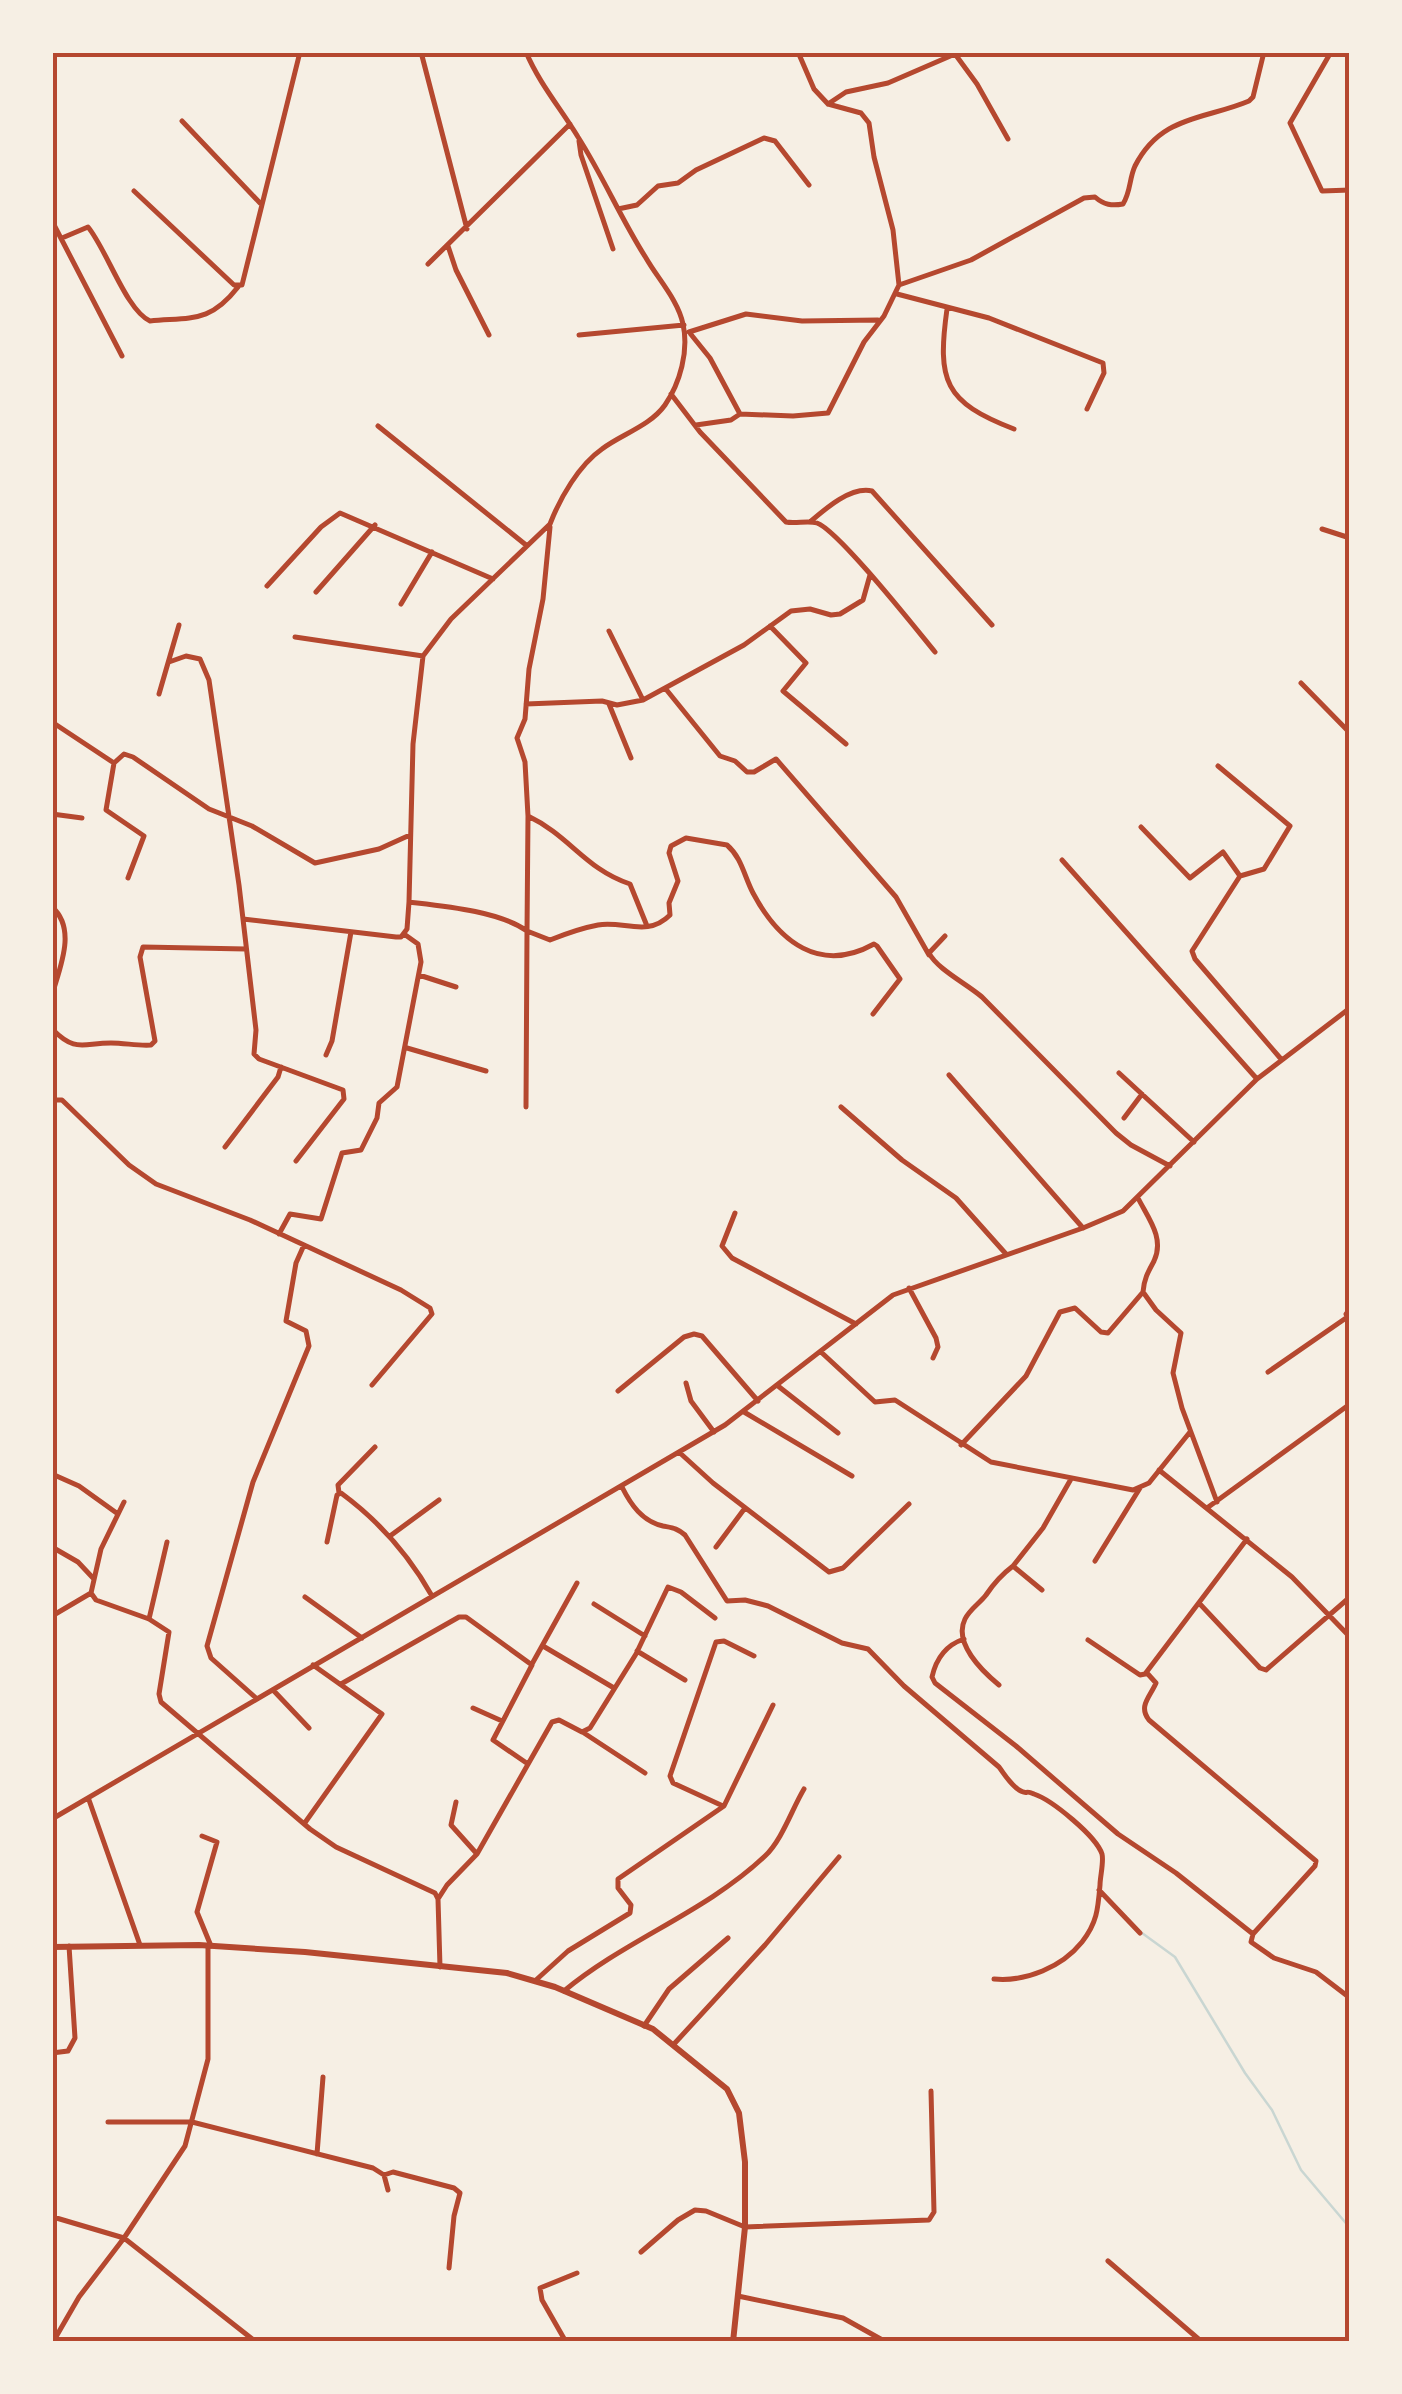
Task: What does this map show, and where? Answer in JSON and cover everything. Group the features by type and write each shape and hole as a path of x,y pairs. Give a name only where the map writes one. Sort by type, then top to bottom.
{"street":[{"path":"62,238 88,228 142,318 150,322 211,313 223,306 242,284 300,52"},
{"path":"421,52 467,229"},
{"path":"526,52 535,74 579,138 676,304 684,326 710,358 740,414"},
{"path":"696,425 731,420 740,414 828,413 864,342 897,294 896,251 872,131 860,113 828,104 814,89 798,52"},
{"path":"899,285 971,260 1084,198 1123,204 1130,193 1137,162 1159,135 1178,122 1249,102 1264,52"},
{"path":"1330,52 1290,123 1322,191 1348,189"},
{"path":"828,104 846,92 888,82 957,53 1008,139"},
{"path":"182,121 260,204"},
{"path":"428,264 570,124"},
{"path":"579,138 581,155 613,249"},
{"path":"618,209 637,205 658,186 678,183 696,170 764,138 775,141 809,186"},
{"path":"134,191 238,287"},
{"path":"52,221 122,356"},
{"path":"448,246 488,335"},
{"path":"897,294 989,318 1103,362 1105,368 1087,409"},
{"path":"947,309 943,371 950,386 980,416 1014,429"},
{"path":"689,332 746,314 802,320 880,320"},
{"path":"580,335 684,326"},
{"path":"526,1108 528,816 524,762 517,738 525,719 550,524 592,458 654,417 671,394 683,364 684,326"},
{"path":"671,394 786,522 810,522 824,527 936,652"},
{"path":"378,426 526,544"},
{"path":"810,522 852,494 863,489 872,491 992,626"},
{"path":"267,586 333,516 347,514 493,578"},
{"path":"404,934 410,902 413,744 423,656 451,619 550,524"},
{"path":"316,592 375,526"},
{"path":"1322,529 1350,538"},
{"path":"401,604 432,552"},
{"path":"863,600 870,576"},
{"path":"526,704 632,704 744,645 791,610 817,609 835,616 881,590"},
{"path":"159,694 179,625"},
{"path":"770,626 806,662 783,691 846,744"},
{"path":"609,632 642,700"},
{"path":"295,637 423,656"},
{"path":"169,662 194,657 203,661 206,669 243,919 256,1030 254,1054 259,1060 344,1093 296,1161"},
{"path":"1301,683 1350,732"},
{"path":"665,688 720,756 747,772 754,772 776,758 896,897 930,955 982,998 1116,1132 1131,1145 1170,1166"},
{"path":"609,704 631,758"},
{"path":"52,722 114,763"},
{"path":"128,878 144,836 107,813 108,782 120,756 133,756 229,819 252,826 320,864 379,849 410,835"},
{"path":"1218,766 1290,826 1264,869 1240,876 1192,951 1195,960 1281,1059"},
{"path":"52,814 82,818"},
{"path":"528,816 553,828 589,864 630,884 646,926"},
{"path":"1141,827 1190,878 1222,852 1240,876"},
{"path":"410,902 446,906 514,923 550,940 601,924 627,928 660,924 670,916 669,903 678,881 669,852 671,846 686,838 730,846 768,917 816,956 837,957 877,946 900,980 873,1014"},
{"path":"1062,860 1257,1080"},
{"path":"52,908 62,918 66,938 52,994"},
{"path":"243,919 388,938 404,934"},
{"path":"326,1056 351,932"},
{"path":"279,1234 290,1214 321,1218 342,1153 361,1150 379,1103 397,1087 407,1048 421,951 404,934"},
{"path":"930,955 944,936"},
{"path":"52,1030 72,1045 82,1047 110,1043 152,1046 155,1041 140,957 143,947 246,949"},
{"path":"419,976 456,987"},
{"path":"52,1818 89,1800 714,1432 884,1301 909,1288 1083,1228 1123,1210 1257,1080 1350,1008"},
{"path":"407,1048 486,1071"},
{"path":"225,1147 278,1077 280,1068"},
{"path":"1120,1073 1194,1142"},
{"path":"949,1075 1083,1228"},
{"path":"1124,1118 1142,1094"},
{"path":"52,1100 62,1100 129,1165 156,1184 304,1245 401,1290 430,1308 432,1314 372,1385"},
{"path":"841,1106 902,1160 956,1198 1006,1254"},
{"path":"961,1445 1026,1376 1060,1312 1075,1308 1108,1333 1143,1292 1145,1277 1158,1252 1158,1235 1138,1198"},
{"path":"735,1213 722,1246 732,1258 856,1324"},
{"path":"257,1698 211,1658 206,1646 252,1482 308,1346 306,1331 286,1321 296,1263 304,1245"},
{"path":"909,1288 936,1338 938,1347 933,1358"},
{"path":"1143,1292 1182,1333 1174,1373 1190,1432 1217,1502"},
{"path":"1268,1372 1348,1321 1350,1309"},
{"path":"618,1391 684,1337 694,1334 702,1336 758,1401"},
{"path":"821,1352 876,1402 895,1400 991,1462 1114,1488 1140,1488 1148,1484 1190,1432"},
{"path":"686,1383 690,1400 714,1432"},
{"path":"778,1386 838,1433"},
{"path":"1207,1508 1350,1404"},
{"path":"744,1412 852,1476"},
{"path":"327,1542 338,1485 375,1448"},
{"path":"680,1453 744,1508 833,1573 843,1568 909,1504"},
{"path":"1158,1470 1247,1539 1350,1637"},
{"path":"52,1474 80,1486 118,1514"},
{"path":"999,1684 982,1671 964,1640 966,1616 1043,1528 1071,1479"},
{"path":"622,1487 630,1503 648,1522 678,1528 685,1535 727,1601 744,1600 768,1606 842,1643 868,1649 1022,1792 1033,1793 1071,1819 1102,1854 1097,1921 1070,1955 1032,1976 994,1980"},
{"path":"1094,1561 1140,1488"},
{"path":"339,1493 390,1536 416,1567 432,1596"},
{"path":"390,1536 438,1500"},
{"path":"124,1502 101,1549 91,1594 96,1600 164,1626 170,1636 159,1699 304,1824 336,1846 431,1890 438,1899"},
{"path":"716,1547 744,1508"},
{"path":"1088,1640 1140,1675 1147,1673 1247,1539"},
{"path":"150,1619 167,1542"},
{"path":"52,1547 78,1562 93,1578"},
{"path":"1013,1566 1042,1590"},
{"path":"528,1765 494,1742 493,1737 578,1584"},
{"path":"584,1733 638,1651 668,1587 715,1618"},
{"path":"52,1616 91,1594"},
{"path":"1199,1602 1266,1670 1350,1596"},
{"path":"305,1597 362,1638"},
{"path":"594,1604 644,1636"},
{"path":"341,1684 462,1617 532,1665"},
{"path":"724,1806 673,1783 670,1776 716,1642 724,1640 754,1656"},
{"path":"964,1640 952,1644 936,1662 932,1677 935,1683 1118,1834 1176,1872 1253,1934"},
{"path":"544,1646 614,1688"},
{"path":"638,1651 685,1680"},
{"path":"304,1824 382,1714 313,1666"},
{"path":"1147,1673 1156,1683 1144,1704 1145,1715 1315,1859 1315,1866 1253,1934 1253,1944 1272,1957 1316,1972 1350,1998"},
{"path":"272,1690 309,1728"},
{"path":"536,1980 568,1951 630,1913 618,1880 724,1806 772,1705"},
{"path":"473,1708 502,1721"},
{"path":"440,1967 438,1899 446,1885 477,1854 552,1722 558,1720 584,1733 646,1773"},
{"path":"564,1991 590,1969 656,1932 768,1854 804,1788"},
{"path":"89,1800 140,1945"},
{"path":"456,1802 450,1825 477,1854"},
{"path":"54,2342 79,2297 178,2160 192,2122 208,2058 209,1946 197,1912 218,1842 202,1836"},
{"path":"674,2044 766,1945 839,1857"},
{"path":"1099,1890 1140,1932"},
{"path":"644,2026 668,1989 728,1938"},
{"path":"52,2052 68,2051 75,2038 68,1946"},
{"path":"52,1947 209,1946 478,1970 536,1980 644,2026 716,2078 734,2102 745,2162 745,2227 733,2342"},
{"path":"318,2154 323,2077"},
{"path":"641,2252 695,2210 745,2227 928,2220 934,2212 931,2091"},
{"path":"53,2099 53,2217 124,2238 256,2342"},
{"path":"108,2122 192,2122 373,2168 384,2175 388,2190"},
{"path":"384,2175 393,2172 460,2193 450,2268"},
{"path":"1108,2261 1202,2342"},
{"path":"566,2342 542,2300 540,2288 577,2273"},
{"path":"736,2295 842,2318 886,2342"}],"waterway":[{"path":"1142,1933 1175,1957 1272,2110 1301,2170 1350,2228"}]}
